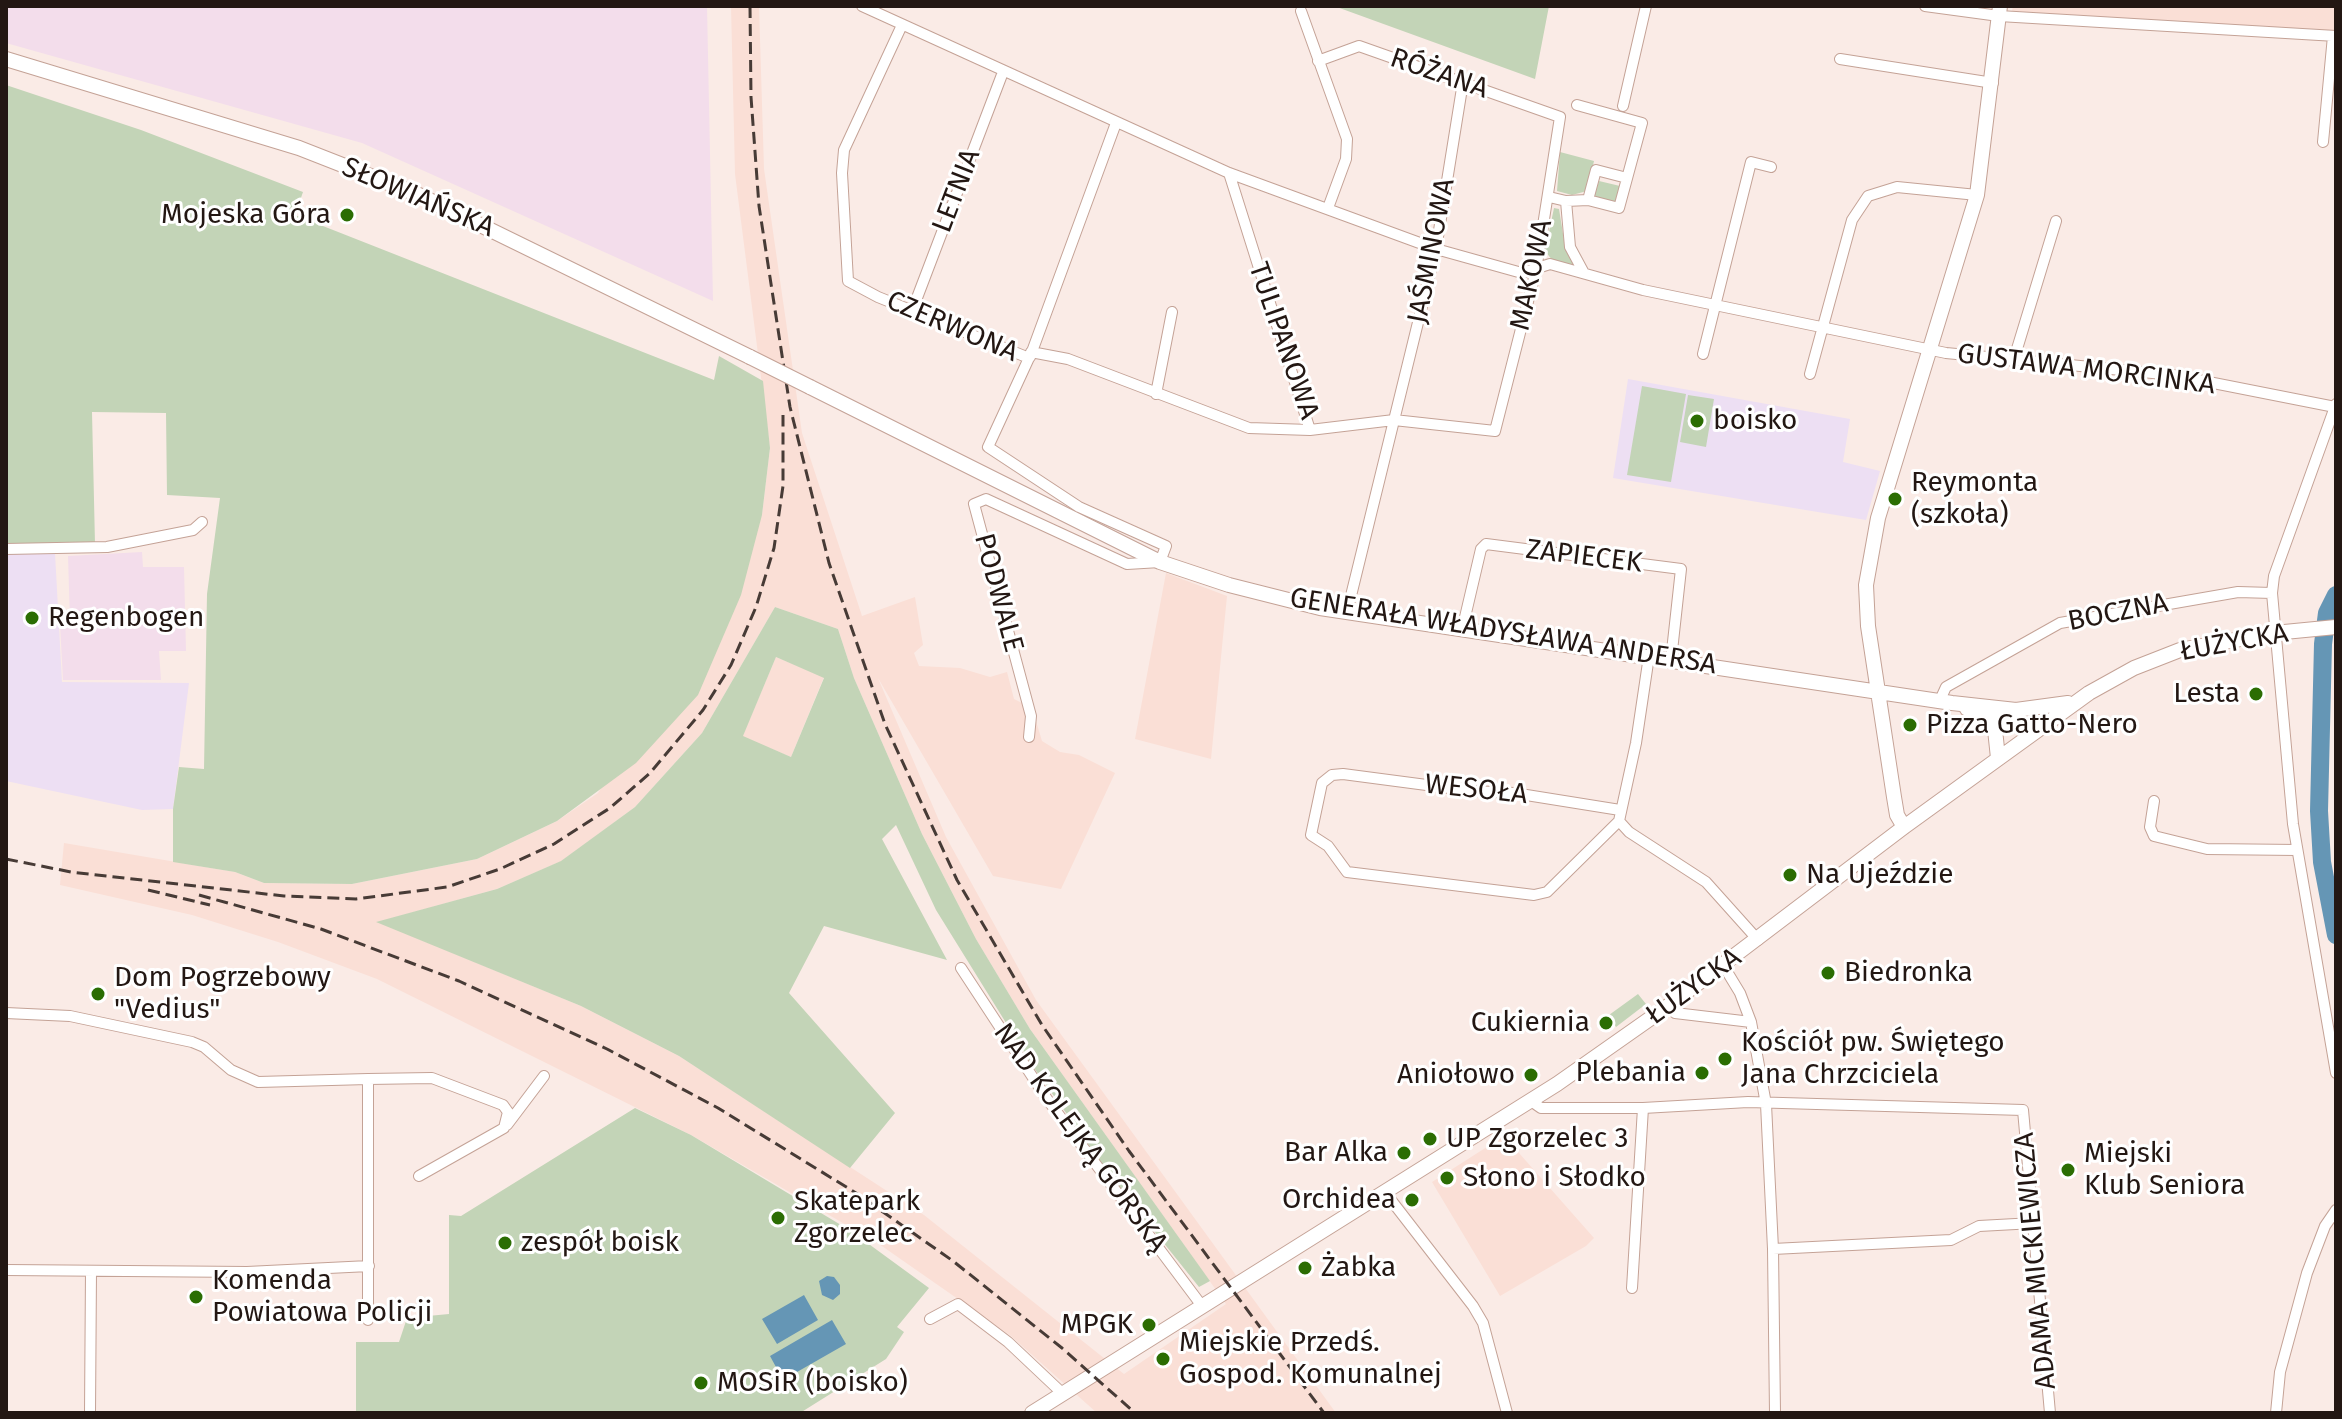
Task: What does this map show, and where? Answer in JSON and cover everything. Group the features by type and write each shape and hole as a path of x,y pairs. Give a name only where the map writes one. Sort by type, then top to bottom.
{"street":[{"name":"GUSTAWA MORCINKA","path":"862,6 1229,173 1436,249 1522,273 1550,264 1713,306 1931,350 2013,362 2173,375 2336,405"},
{"path":"1623,106 1646,6"},
{"path":"1925,6 2335,36 2331,103 2323,142"},
{"path":"1301,11 1347,139 1346,159 1328,208"},
{"path":"1904,827 1895,806 1865,598 1869,562 1878,518 1977,195 2000,11"},
{"name":"CZERWONA","path":"902,25 844,150 842,173 848,281 912,311 1030,355 988,447 1079,507 1166,546 1160,562"},
{"name":"RÓŻANA","path":"1318,61 1359,46 1560,117"},
{"name":"SŁOWIAŃSKA","path":"6,59 299,148 419,195 810,387"},
{"path":"1840,59 1993,83"},
{"name":"LETNIA","path":"912,311 1003,72"},
{"name":"JAŚMINOWA","path":"1347,612 1436,249 1463,82"},
{"path":"1549,197 1566,201 1588,200 1619,208 1642,123 1577,105"},
{"name":"MAKOWA","path":"1495,431 1536,270 1560,117"},
{"path":"1116,123 1030,355 1068,359 1249,428 1310,430"},
{"path":"1703,354 1751,162 1771,167"},
{"path":"1588,200 1596,170 1627,178"},
{"name":"TULIPANOWA","path":"1229,173 1310,430 1394,420 1495,431"},
{"path":"1810,374 1852,220 1868,196 1897,187 1977,195"},
{"path":"1566,201 1570,247 1584,273"},
{"path":"2013,362 2056,221"},
{"path":"1156,394 1172,312"},
{"name":"GENERAŁA WŁADYSŁAWA ANDERSA","path":"810,387 1160,562 1229,585 1347,612 1946,701 2011,709 2041,709 2076,701"},
{"path":"2336,405 2274,576 2272,593 2297,850 2336,1073"},
{"name":"PODWALE","path":"1029,737 1031,716 974,504 986,499 1127,564 1160,562"},
{"path":"6,549 107,547 193,530 202,522"},
{"name":"ZAPIECEK","path":"1462,630 1481,549 1486,544 1681,569 1671,660"},
{"name":"BOCZNA","path":"1946,701 1946,687 2060,623 2238,592 2272,593"},
{"name":"ŁUŻYCKA","path":"1032,1413 1061,1392 1531,1101 1758,940 1904,827 2076,701 2158,658 2206,644 2336,627"},
{"path":"1649,656 1636,743 1619,815 1629,832 1706,882 1758,940"},
{"name":"GENERAŁA WŁADYSŁAWA ANDERSA","path":"1946,701 2034,732"},
{"path":"2011,709 2034,732"},
{"path":"1994,720 1998,758"},
{"name":"WESOŁA","path":"1332,775 1514,793 1619,815 1547,892 1534,895 1347,872 1328,846 1311,835 1322,783 1332,775"},
{"path":"2154,801 2150,827 2154,836 2207,849 2297,850"},
{"path":"1723,965 1740,993 1751,1022 1766,1104 1773,1249 1775,1413"},
{"name":"NAD KOLEJKĄ GÓRSKĄ","path":"961,968 1047,1099 1202,1306"},
{"path":"1668,1006 1675,1013 1751,1022"},
{"path":"6,1013 70,1016 192,1042 204,1047 231,1070 258,1082 432,1078 453,1083 503,1105 508,1112 507,1125"},
{"path":"419,1176 507,1125 544,1076"},
{"path":"368,1079 368,1320"},
{"path":"1531,1101 1541,1108 1766,1104"},
{"name":"ADAMA MICKIEWICZA","path":"1766,1104 2023,1110 2050,1413"},
{"path":"1632,1288 1643,1108"},
{"path":"1384,1191 1483,1323 1507,1413"},
{"path":"2276,1413 2280,1372 2307,1273 2325,1226 2336,1210"},
{"path":"1773,1249 1951,1240 1979,1226 2034,1223"},
{"path":"6,1270 247,1272 278,1268 369,1266"},
{"path":"90,1413 91,1271"},
{"path":"930,1319 958,1304 1008,1342 1061,1392"}],"shaded area":[{"path":"6,6 707,6 713,301 362,143 6,43"},
{"path":"731,6 759,6 764,169 802,433 862,616 915,597 923,645 914,653 919,666 960,668 990,677 1007,672 1014,699 1032,708 1042,741 1060,752 1079,755 1115,773 1061,889 993,876 878,678 946,837 1036,1000 1336,1413 1097,1413 1011,1336 879,1244 691,1135 377,979 278,942 192,915 60,885 64,843 235,872 264,883 352,884 477,859 557,821 598,793 762,515 770,448 735,174","holes":["775,607 838,629 854,678 922,834 976,939 1030,1029 1226,1304 1124,1374 924,1215 679,1056 581,1006 378,922 497,889 562,861 635,807 702,733"]},
{"path":"2013,6 2336,6 2336,36 2012,11"},
{"path":"1628,379 1850,419 1843,462 1880,471 1866,520 1613,478"},
{"path":"142,552 143,567 184,567 186,651 159,651 161,680 63,680 60,624 70,621 68,556"},
{"name":"Regenbogen","path":"55,553 62,682 189,683 173,809 142,810 6,781 6,554"},
{"path":"1166,573 1227,596 1211,759 1135,739"},
{"path":"776,657 824,677 791,757 742,737"},
{"path":"1504,1136 1594,1238 1586,1246 1500,1296 1432,1182"}],"green space":[{"path":"1334,6 1549,6 1535,79"},
{"path":"6,85 141,130 303,192 295,215 714,380 719,356 763,381 770,448 762,515 741,595 698,695 636,763 557,821 477,859 352,884 264,883 235,872 173,862 173,809 179,767 204,769 207,594 220,498 167,495 166,413 92,412 95,544 6,544"},
{"path":"1560,152 1594,161 1587,191 1572,195 1557,191"},
{"path":"1599,181 1620,186 1617,203 1594,198"},
{"path":"1554,208 1559,209 1565,246 1574,266 1553,261 1545,251"},
{"path":"1642,386 1686,394 1671,482 1627,475"},
{"name":"boisko","path":"1688,395 1714,399 1706,447 1680,442"},
{"path":"775,607 838,629 854,678 922,834 976,939 1030,1029 1210,1281 1199,1287 1118,1186 1034,1068 936,910 896,825 882,839 947,960 824,926 789,993 895,1113 850,1168 679,1056 581,1006 376,922 497,889 561,861 635,807 702,733","holes":["776,657 824,678 791,757 743,736"]},
{"path":"1638,994 1646,1004 1616,1027 1609,1015"},
{"path":"635,1108 691,1135 851,1231 929,1288 897,1327 904,1332 886,1359 800,1413 356,1413 356,1342 399,1342 407,1318 449,1314 449,1215 461,1216"}],"water":[{"path":"827,1276 834,1277 840,1285 840,1294 833,1300 822,1295 819,1281"},
{"path":"804,1295 818,1320 777,1344 762,1319"},
{"path":"832,1320 846,1344 783,1380 770,1356"}],"waterway":[{"path":"2336,595 2327,613 2323,644 2319,811 2322,862 2336,935"}],"railway":[{"path":"750,6 751,97 759,206 790,407 829,563 885,724 957,880 1042,1025 1129,1151 1324,1413"},
{"path":"6,859 71,872 284,896 356,899 447,887 500,869 554,844 610,808 650,773 703,710 731,665 756,607 774,548 783,486 783,415"},
{"path":"148,890 210,905"},
{"path":"199,895 321,929 459,981 607,1049 718,1108 856,1193 953,1261 1062,1348 1135,1413"}],"place":[{"name":"Mojeska Góra","path":"347,215"},
{"name":"boisko","path":"1697,421"},
{"name":"Reymonta (szkoła)","path":"1895,499"},
{"name":"Regenbogen","path":"32,618"},
{"name":"Lesta","path":"2256,694"},
{"name":"Pizza Gatto-Nero","path":"1910,725"},
{"name":"Na Ujeździe","path":"1790,875"},
{"name":"Biedronka","path":"1828,973"},
{"name":"Dom Pogrzebowy \"Vedius\"","path":"98,994"},
{"name":"Cukiernia","path":"1606,1023"},
{"name":"Kościół pw. Świętego Jana Chrzciciela","path":"1725,1059"},
{"name":"Plebania","path":"1702,1073"},
{"name":"Aniołowo","path":"1531,1075"},
{"name":"UP Zgorzelec 3","path":"1430,1139"},
{"name":"Bar Alka","path":"1404,1153"},
{"name":"Miejski Klub Seniora","path":"2068,1170"},
{"name":"Słono i Słodko","path":"1447,1178"},
{"name":"Orchidea","path":"1412,1200"},
{"name":"Skatepark Zgorzelec","path":"778,1218"},
{"name":"zespół boisk","path":"505,1243"},
{"name":"Żabka","path":"1305,1268"},
{"name":"Komenda Powiatowa Policji","path":"196,1297"},
{"name":"MPGK","path":"1149,1325"},
{"name":"Miejskie Przedś. Gospod. Komunalnej","path":"1163,1359"},
{"name":"MOSiR (boisko)","path":"701,1383"}]}
